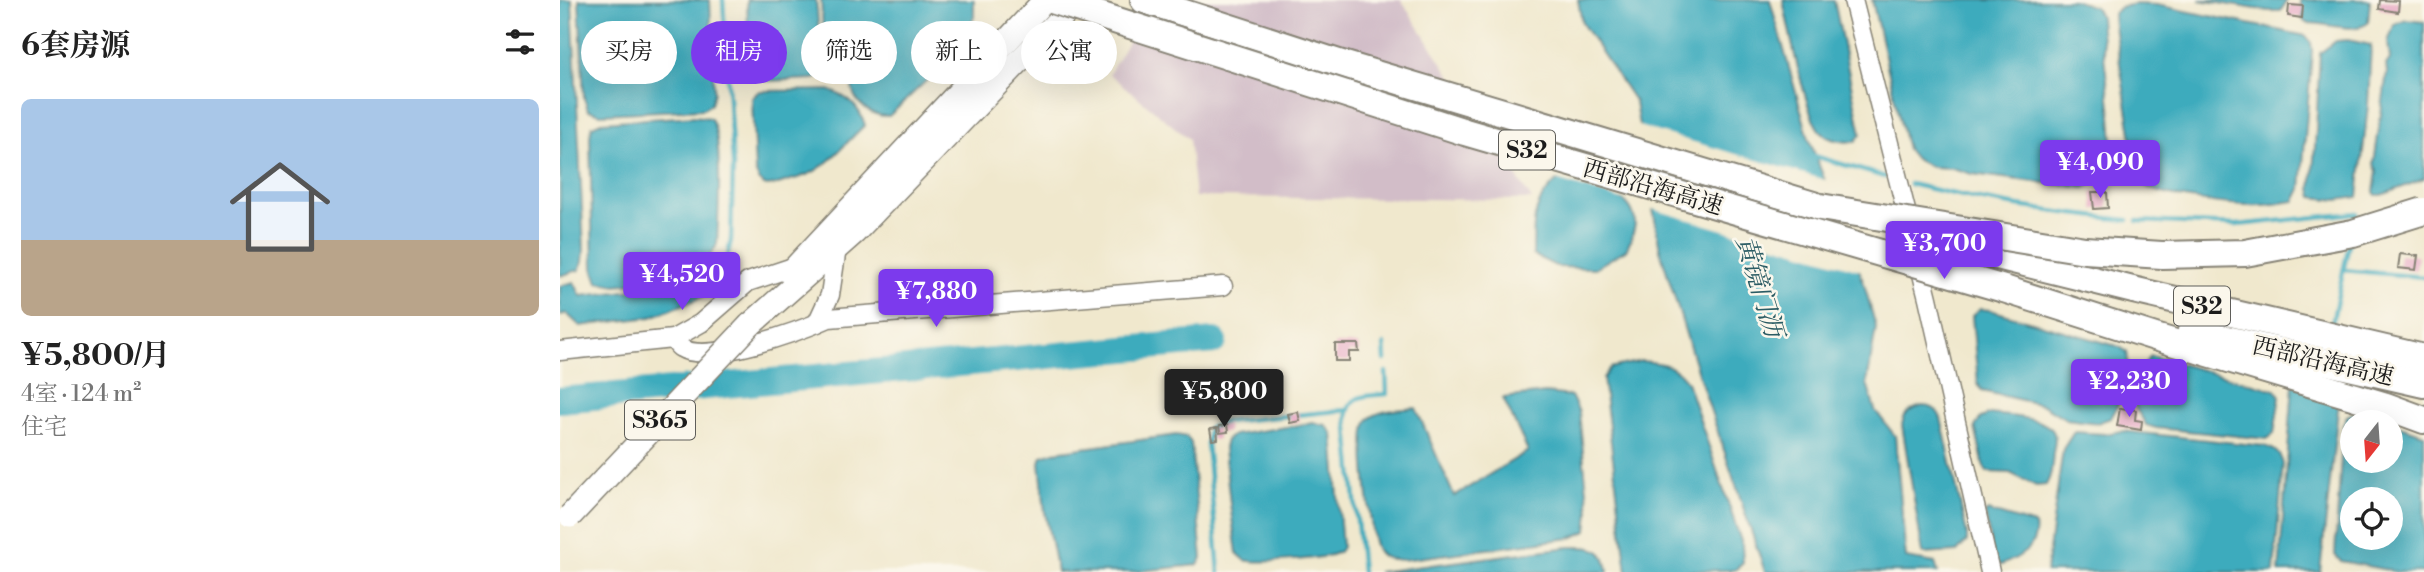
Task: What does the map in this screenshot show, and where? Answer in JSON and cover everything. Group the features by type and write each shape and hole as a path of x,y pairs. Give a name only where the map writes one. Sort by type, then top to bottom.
{"highway":[{"name":"西部沿海高速","path":"1052,0 1465,132 2004,289 2424,384"},
{"name":"西部沿海高速","path":"1144,0 1339,63 1820,207 2095,281 2424,358"},
{"path":"1820,207 2085,250 2162,255 2245,253 2353,233 2424,211"},
{"path":"2004,289 2424,420"}],"main road":[{"path":"750,325 796,266 1045,0"},
{"path":"750,325 855,233 1078,0"},
{"name":"S365","path":"565,521 750,325"}],"street":[{"path":"1853,0 1928,298 1990,572"},
{"path":"817,323 830,295 837,248"},
{"path":"560,351 673,339 701,323 748,282 796,266"},
{"path":"673,339 681,348 701,353 791,335 829,318 1223,286"}],"shaded area":[{"path":"1153,0 1401,0 1532,200 1195,197 1189,139 1117,80 1117,61"}],"water":[{"path":"560,0 572,0 584,250 579,270 560,276"},
{"path":"579,0 710,0 711,21 691,21 691,84 714,84 711,104 703,109 601,114 588,110 583,84 677,84 677,21 581,21 581,39"},
{"path":"747,0 816,0 818,21 801,21 801,80 787,80 787,21 748,21"},
{"path":"821,0 974,0 972,21 911,21 911,84 923,84 889,116 871,112 860,104 852,84 897,84 897,21 823,21"},
{"name":"黄镜门沥","path":"1578,0 1770,0 1809,139 1863,280 1876,327 1867,384 1875,410 1895,436 1906,558 1935,563 1938,572 1765,572 1660,250 1635,102 1582,23"},
{"path":"1783,0 1834,0 1861,134 1855,142 1827,137 1815,122 1798,69"},
{"path":"1872,0 2073,0 2095,7 2100,17 2113,142 2108,173 2084,188 1931,167 1915,159 1907,149"},
{"path":"2199,0 2287,0 2281,11 2269,11"},
{"path":"2300,0 2370,0 2368,23 2347,28 2306,23 2303,20"},
{"path":"2135,4 2157,5 2306,36 2312,51 2301,189 2295,201 2262,205 2219,203 2167,194 2142,183 2135,159 2113,14 2120,7"},
{"path":"2407,20 2424,22 2424,179 2376,195 2374,192 2377,171 2374,164 2386,65 2390,59 2388,42 2394,25"},
{"path":"2348,40 2371,45 2368,105 2358,197 2338,200 2313,197 2311,188 2320,53 2336,41"},
{"path":"829,90 852,103 865,125 818,169 773,185 762,184 755,171 752,98 759,91"},
{"path":"694,116 710,118 717,141 719,198 715,249 701,264 679,279 614,285 598,282 593,268 592,126 601,122"},
{"path":"1561,177 1595,186 1626,203 1633,212 1635,223 1627,249 1595,268 1558,267 1533,255 1539,203"},
{"path":"717,281 705,296 651,317 580,326 566,313 560,316 560,286 574,282 581,296"},
{"path":"1980,309 2120,347 2127,352 2128,368 2124,386 2111,418 2097,423 2066,419 2043,405 1982,391 1978,384 1972,316"},
{"path":"2151,356 2276,390 2280,396 2274,434 2267,439 2146,425 2135,407 2134,393 2145,364"},
{"path":"1641,361 1667,365 1678,371 1687,382 1742,544 1743,562 1735,570 1627,572 1603,378 1610,368"},
{"path":"2293,384 2339,401 2320,572 2279,572"},
{"path":"1545,393 1571,396 1579,412 1589,512 1587,531 1571,538 1402,560 1386,558 1379,553 1373,538 1366,476 1364,440 1369,419 1385,412 1416,408 1454,496 1528,451 1503,398"},
{"path":"1922,406 1934,409 1941,418 1967,534 1967,541 1957,552 1923,554 1902,425 1908,412"},
{"path":"1990,414 2033,420 2053,431 2055,439 2052,466 2046,485 2036,486 2010,473 1987,472 1975,427 1981,418"},
{"path":"1313,423 1326,425 1333,434 1342,547 1339,552 1316,558 1245,560 1237,553 1224,448 1226,440 1233,435"},
{"path":"2403,427 2424,434 2424,572 2398,572 2341,561 2335,555 2340,473 2403,473"},
{"path":"2122,431 2265,446 2277,452 2283,464 2274,572 2046,572 2063,449 2074,432 2105,434"},
{"path":"1176,435 1187,437 1191,443 1202,558 1198,565 1130,572 1057,572 1045,512 1040,462 1042,456"},
{"path":"1988,511 2035,525 2034,540 2026,551 2001,565 1994,561 1985,513"},
{"path":"1569,547 1596,549 1604,557 1608,572 1377,572"}],"pier":[{"path":"1635,125 1829,181 1863,271 1649,208"},
{"path":"1559,174 1623,194 1630,202 1553,179"},
{"path":"1985,306 2121,343 2125,346 2092,337"},
{"path":"2149,353 2277,387 2280,390"}],"building":[{"path":"2380,0 2399,1 2398,12 2379,9"},
{"path":"2289,5 2303,6 2302,18 2288,16"},
{"path":"2092,192 2107,192 2108,208 2094,209"},
{"path":"2400,254 2418,256 2416,270 2398,268"},
{"path":"1335,344 1358,344 1359,352 1349,352 1349,361 1335,361"},
{"path":"2120,408 2136,410 2135,420 2142,421 2141,430 2117,426"},
{"path":"1298,412 1300,421 1290,423 1288,414"},
{"path":"1227,425 1228,432 1220,433 1219,426"},
{"path":"1217,428 1218,439 1212,440 1210,429"}],"waterway":[{"path":"701,286 720,273 726,263 731,240 733,165 723,0"},
{"path":"1811,155 1885,177"},
{"path":"1910,184 2018,206 2128,220"},
{"path":"2137,221 2237,225 2357,213 2355,222"},
{"path":"2331,328 2349,244"},
{"path":"2343,270 2424,277"},
{"path":"560,400 1214,341"},
{"path":"1384,344 1385,360"},
{"path":"1362,572 1347,418 1348,410 1355,400 1387,394 1386,372"},
{"path":"1219,572 1207,444 1209,428 1224,422 1347,410"}]}
